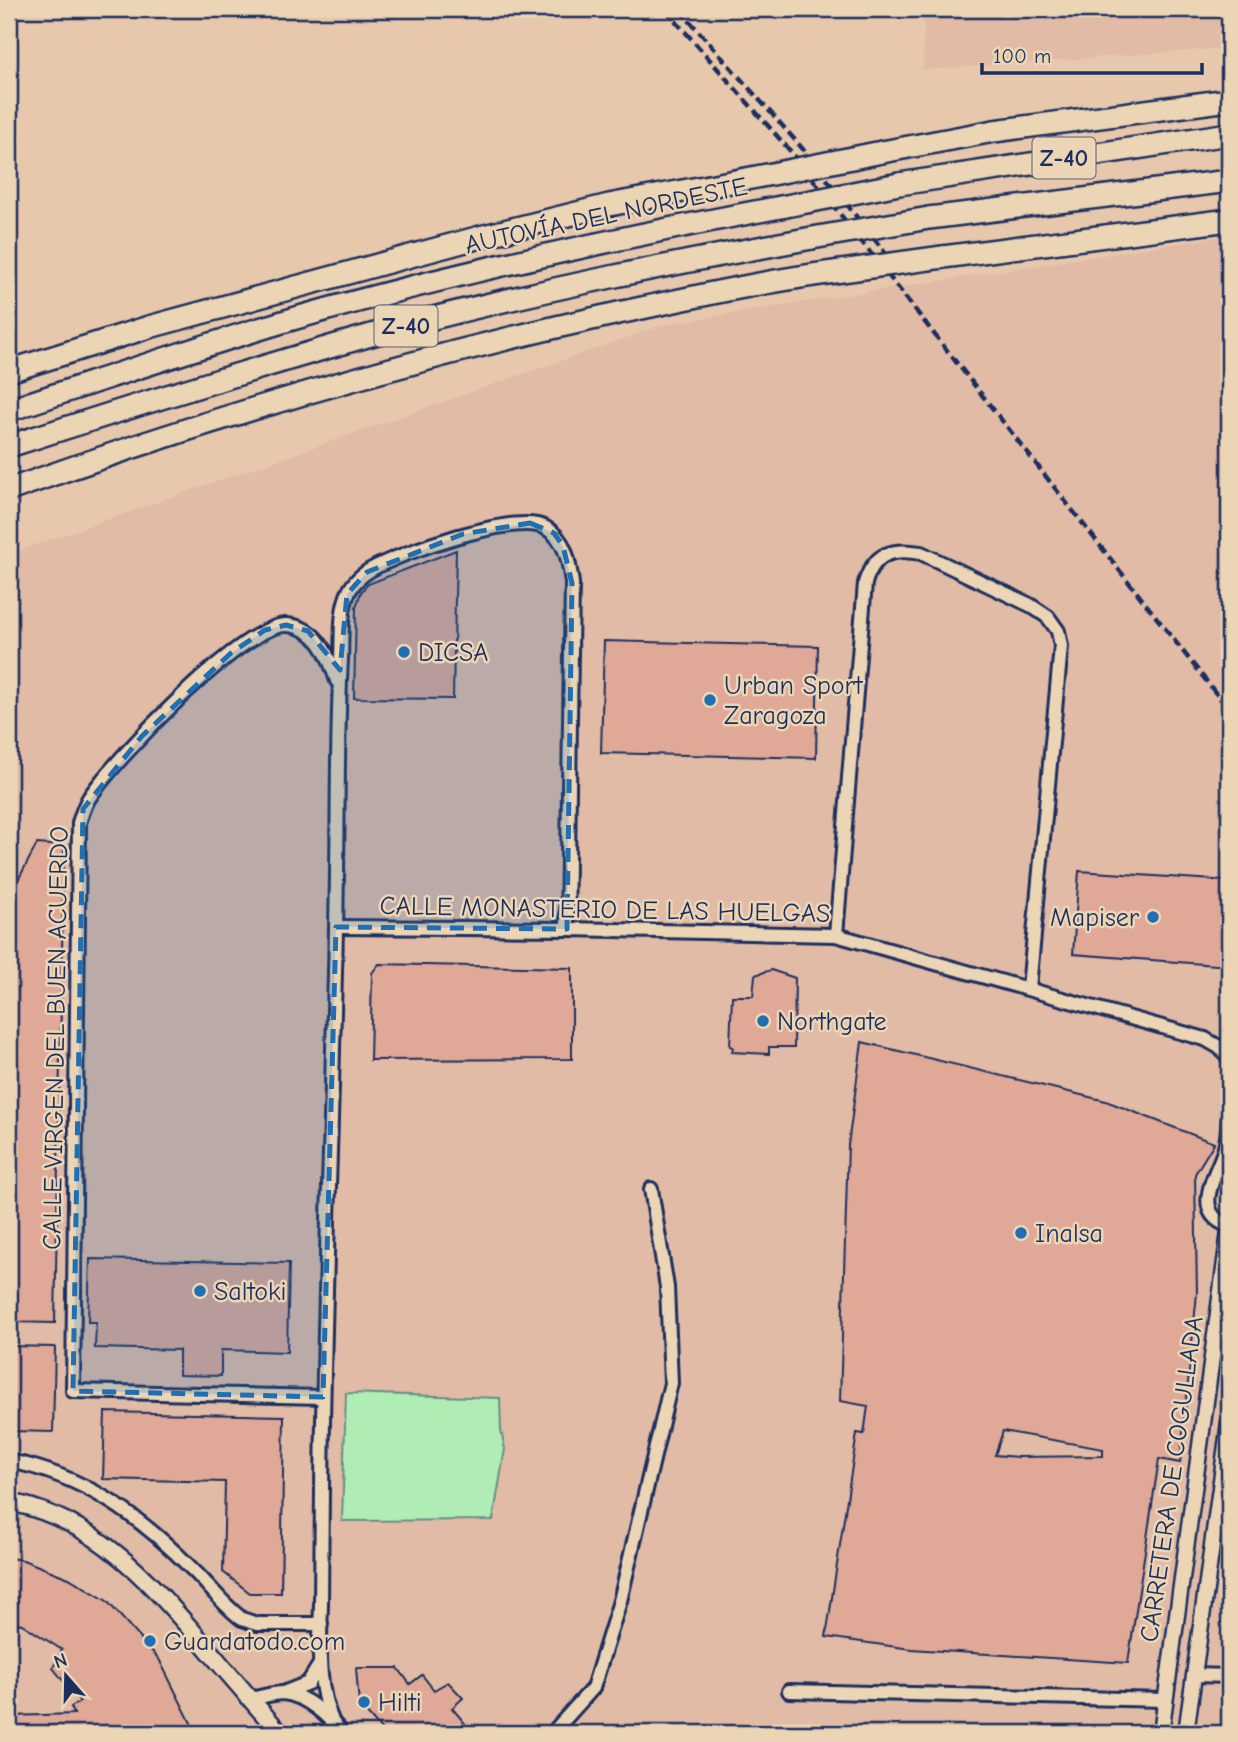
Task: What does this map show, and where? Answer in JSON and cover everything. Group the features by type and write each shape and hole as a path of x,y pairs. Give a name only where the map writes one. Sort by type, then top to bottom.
{"highway":[{"path":"1156,109 1188,98 1229,91"},
{"path":"9,371 162,324 484,236 609,205 994,131 1229,100"},
{"name":"AUTOVÍA DEL NORDESTE","path":"9,410 296,318 480,270 646,233 899,184 1229,134"},
{"name":"Z-40","path":"9,446 194,386 406,326 651,268 929,218 1229,181"},
{"path":"9,490 167,436 389,369 559,326 762,282 1229,220"}],"main road":[{"path":"9,1502 52,1514 84,1530 112,1549 159,1592 280,1733"}],"street":[{"path":"333,1723 322,1693 320,1664 323,1397 336,926 339,686 345,601 354,583 382,564 463,534 530,523 543,526 554,533 563,546 572,583 567,929"},
{"path":"836,935 865,583 870,567 879,558 904,550 921,553 1030,605 1048,617 1058,631 1061,646 1029,988"},
{"name":"CALLE VIRGEN DEL BUEN ACUERDO","path":"323,1397 73,1391 79,823 89,798 142,736 231,653 265,630 286,625 308,631 325,650 339,686"},
{"name":"CALLE MONASTERIO DE LAS HUELGAS","path":"336,926 836,935 1205,1039 1219,1047 1229,1058"},
{"path":"1229,1114 1226,1146 1212,1179 1208,1197 1217,1219 1229,1226"},
{"path":"555,1733 593,1688 620,1601 671,1383 667,1287 651,1189"},
{"name":"CARRETERA DE COGULLADA","path":"1161,1733 1229,1232"},
{"name":"CARRETERA DE COGULLADA","path":"1186,1733 1229,1423"},
{"path":"9,1461 67,1478 118,1505 157,1536 242,1619 257,1624 321,1624"},
{"path":"251,1699 283,1693 308,1683 320,1664"},
{"path":"1195,1675 1229,1676"},
{"path":"789,1691 1165,1700"},
{"path":"283,1693 309,1704 342,1733"}],"highlighted area":[{"path":"530,523 554,533 563,546 572,583 567,929 336,927 323,1397 73,1391 83,809 142,736 231,653 265,630 286,625 308,631 340,670 347,594 367,572 463,534"}],"shaded area":[{"path":"924,9 1229,9 1229,48 923,70"},
{"path":"1229,235 1229,1733 9,1733 9,554 666,324"}],"green space":[{"path":"346,1393 500,1398 501,1431 505,1449 493,1520 342,1521"}],"building":[{"name":"DICSA","path":"456,550 453,699 354,698 356,607 361,592 368,584"},
{"name":"Urban Sport Zaragoza","path":"604,641 818,646 816,758 601,753"},
{"path":"37,844 64,846 55,1323 9,1322 9,897"},
{"name":"Mapiser","path":"1079,871 1229,881 1229,966 1073,954"},
{"path":"379,964 572,968 572,1059 370,1060 372,973"},
{"name":"Northgate","path":"771,970 795,978 794,1047 769,1047 769,1054 732,1052 732,996 753,996 755,975"},
{"name":"Inalsa","path":"862,1042 1106,1101 1214,1143 1195,1174 1197,1293 1180,1463 1159,1459 1128,1663 911,1649 826,1637 857,1433 864,1434 868,1406 840,1401 848,1145","holes":["1003,1431 1103,1449 1103,1456 995,1455"]},
{"path":"90,1259 289,1263 287,1352 221,1350 221,1376 179,1375 179,1350 95,1348 96,1322 88,1322"},
{"path":"9,1346 55,1347 53,1432 9,1431"},
{"path":"105,1412 284,1416 281,1593 250,1593 223,1572 225,1482 103,1479"},
{"path":"9,1558 23,1560 69,1578 107,1601 159,1659 196,1733 9,1733 9,1716 74,1714 71,1707 80,1702 53,1668 62,1650 22,1624 9,1622"},
{"path":"356,1668 398,1668 410,1684 422,1675 434,1690 448,1682 463,1698 452,1708 473,1733 384,1733 359,1704"}],"railway":[{"path":"665,9 793,154 1229,710"},
{"path":"679,9 802,148 902,274"}],"place":[{"name":"DICSA","path":"404,652"},
{"name":"Urban Sport Zaragoza","path":"710,700"},
{"name":"Mapiser","path":"1153,917"},
{"name":"Northgate","path":"763,1021"},
{"name":"Inalsa","path":"1021,1233"},
{"name":"Saltoki","path":"200,1291"},
{"name":"Guardatodo.com","path":"150,1641"},
{"name":"Hilti","path":"364,1702"}]}
